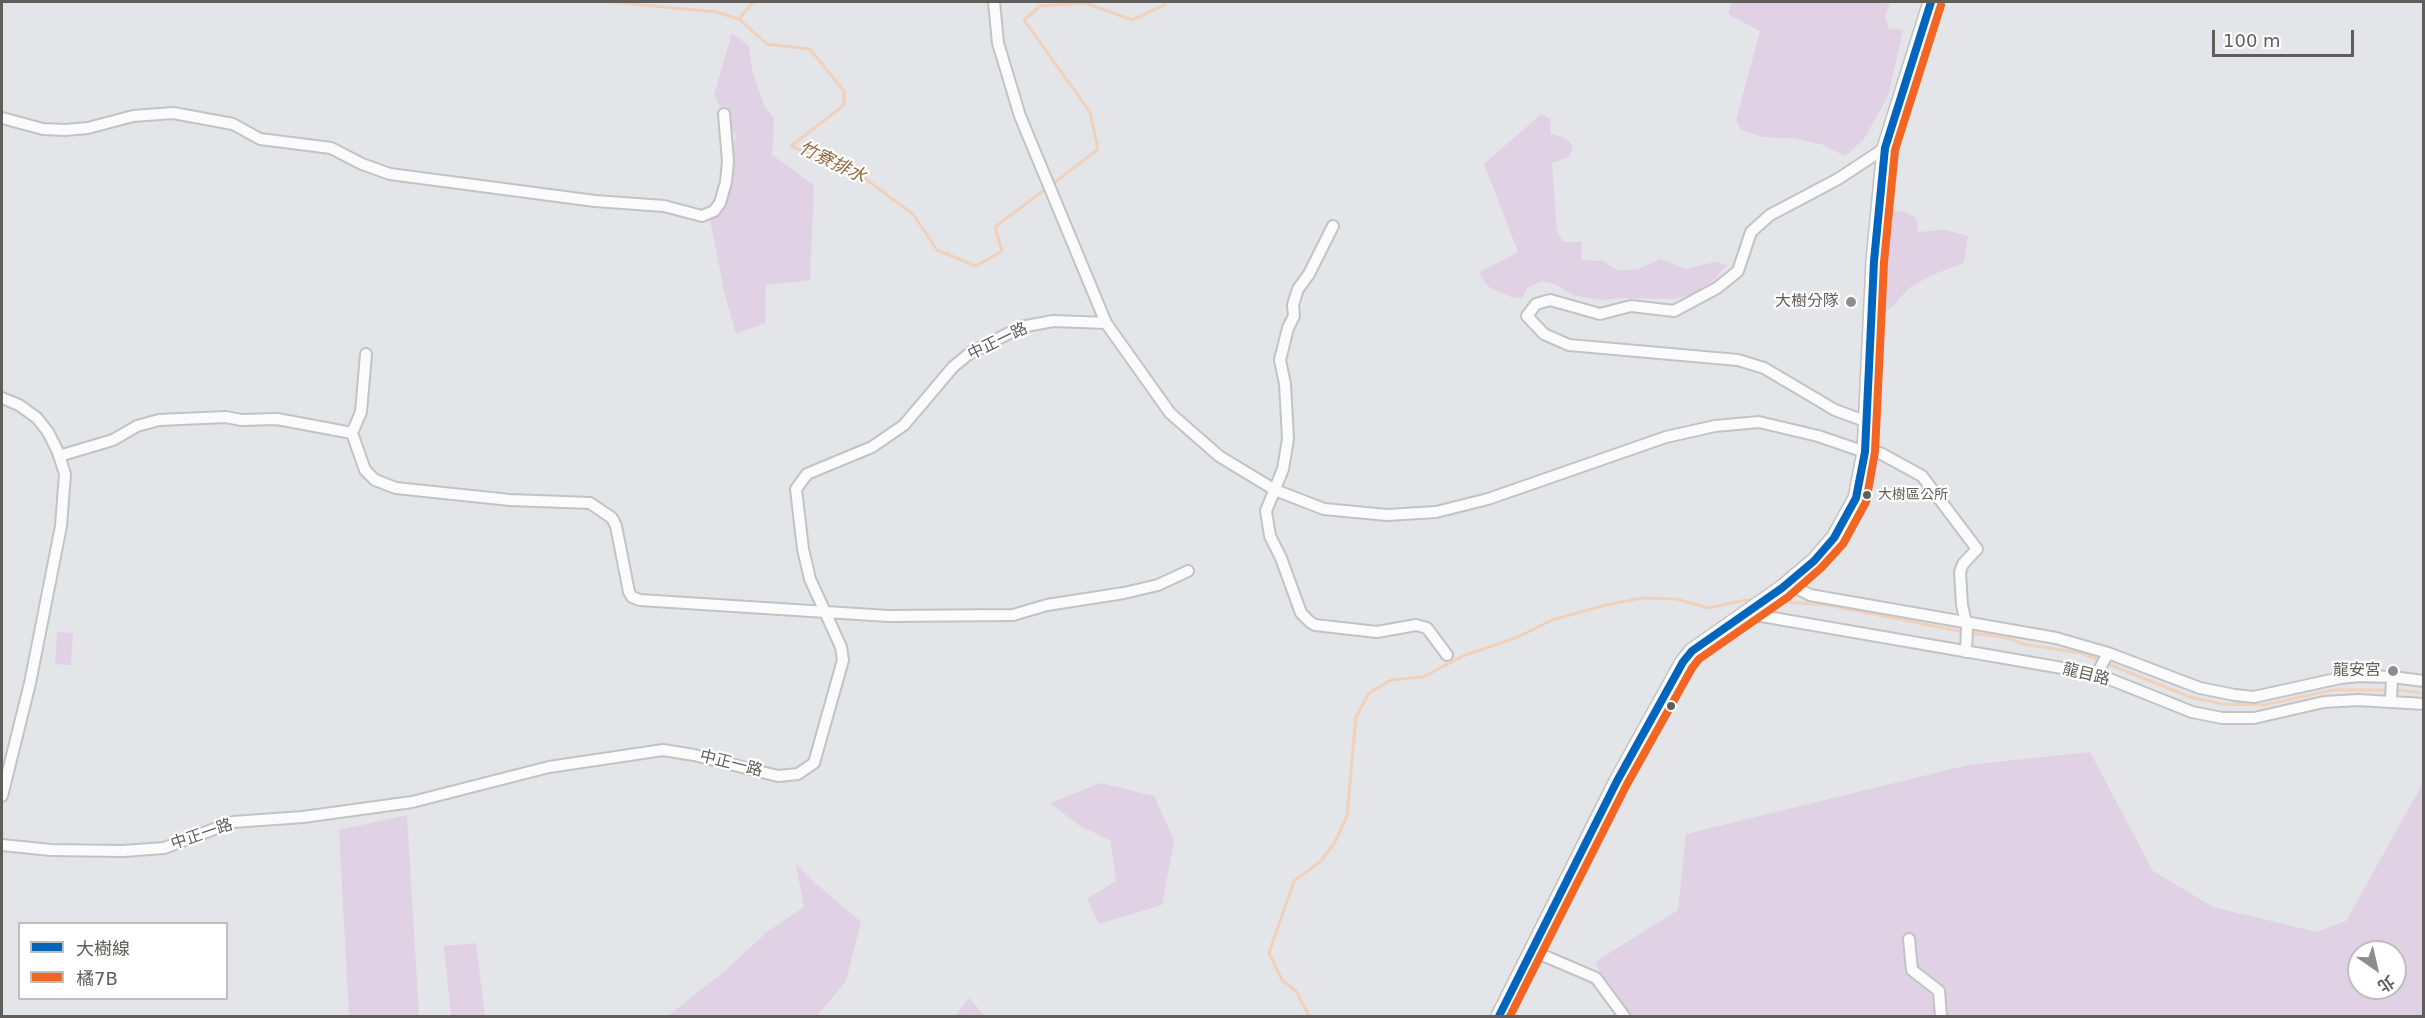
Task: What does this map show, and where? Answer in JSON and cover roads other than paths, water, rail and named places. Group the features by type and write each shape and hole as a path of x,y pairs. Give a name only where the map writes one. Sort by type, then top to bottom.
{"street":[{"path":"1499,1017 1617,781 1683,662 1692,651 1784,586 1814,561 1834,538 1856,498 1865,452 1874,261 1886,148 1930,2"},
{"path":"997,4 998,43 1020,116 1106,323 1170,412 1219,456 1275,490 1324,508 1387,515 1436,512 1488,499 1666,437 1715,426 1759,422 1826,438 1865,452 1888,457 1922,476 1977,549 1963,564 1960,572 1966,624 1966,648"},
{"path":"2,118 43,129 65,130 88,128 133,116 172,113 232,124 260,139 331,148 362,164 390,174 595,201 664,206 702,216 714,211 720,203 726,182 728,161 724,114"},
{"path":"1865,421 1835,410 1764,368 1738,360 1569,345 1544,334 1527,316 1536,304 1550,300 1600,314 1632,306 1674,310 1717,288 1738,271 1751,232 1770,215 1838,179 1886,148"},
{"path":"1333,225 1309,274 1298,289 1293,305 1294,316 1288,328 1280,360 1285,384 1288,439 1283,469 1266,511 1270,536 1305,618 1315,625 1377,632 1416,625 1427,628 1448,655"},
{"name":"中正一路","path":"2,844 51,850 123,851 164,848 233,822 303,817 412,802 549,767 663,750 694,755 778,776 798,774 814,763 843,660 841,647 810,579 803,549 796,489 807,474 872,447 903,425 953,367 970,353 1021,327 1053,321 1106,323"},
{"path":"366,354 361,412 351,434 365,470 375,480 396,488 510,500 590,503 602,509 612,518 616,526 629,592 632,597 657,602 888,616 1013,615 1047,605 1124,593 1158,585 1188,571"},
{"path":"2,399 19,405 37,418 48,432 64,474 61,526 30,682 2,796"},
{"path":"59,456 113,440 137,426 159,420 226,417 241,420 277,419 351,434"},
{"name":"龍目路","path":"1784,586 1810,595 1966,624 2046,635 2200,688 2254,699 2314,694 2358,700 2391,699 2424,704"},
{"name":"龍目路","path":"1744,614 2099,671 2192,712 2222,718 2254,715 2360,676 2424,681"},
{"path":"2099,671 2108,655"},
{"path":"2391,699 2392,679"},
{"path":"2254,699 2254,715"},
{"path":"1909,939 1912,970 1939,991 1941,1017"},
{"path":"1533,951 1596,978 1624,1017"}],"waterway":[{"name":"竹寮排水","path":"611,2 716,12 739,19 767,44 810,49 844,91 844,105 791,146 860,175 913,214 937,250 976,266 1002,251 995,227 1047,188"},
{"path":"739,19 753,2"},
{"name":"竹寮排水","path":"1053,184 1098,149 1090,112 1024,20 1040,6 1086,3 1132,20 1166,2"},
{"path":"1309,1016 1296,991 1282,980 1269,953 1294,881 1321,861 1335,842 1347,816 1356,717 1369,693 1391,680 1423,677 1463,656 1518,637 1552,620 1606,605 1641,598 1676,599 1709,608 1754,600"},
{"path":"1772,601 1827,605 1964,632"},
{"path":"1971,633 2081,653 2190,697 2222,704 2264,705 2333,690 2389,690"},
{"path":"2395,690 2424,693"}],"place":[{"name":"大樹分隊","path":"1851,302"},
{"name":"大樹區公所","path":"1867,495"},
{"name":"龍安宮","path":"2393,671"}]}
